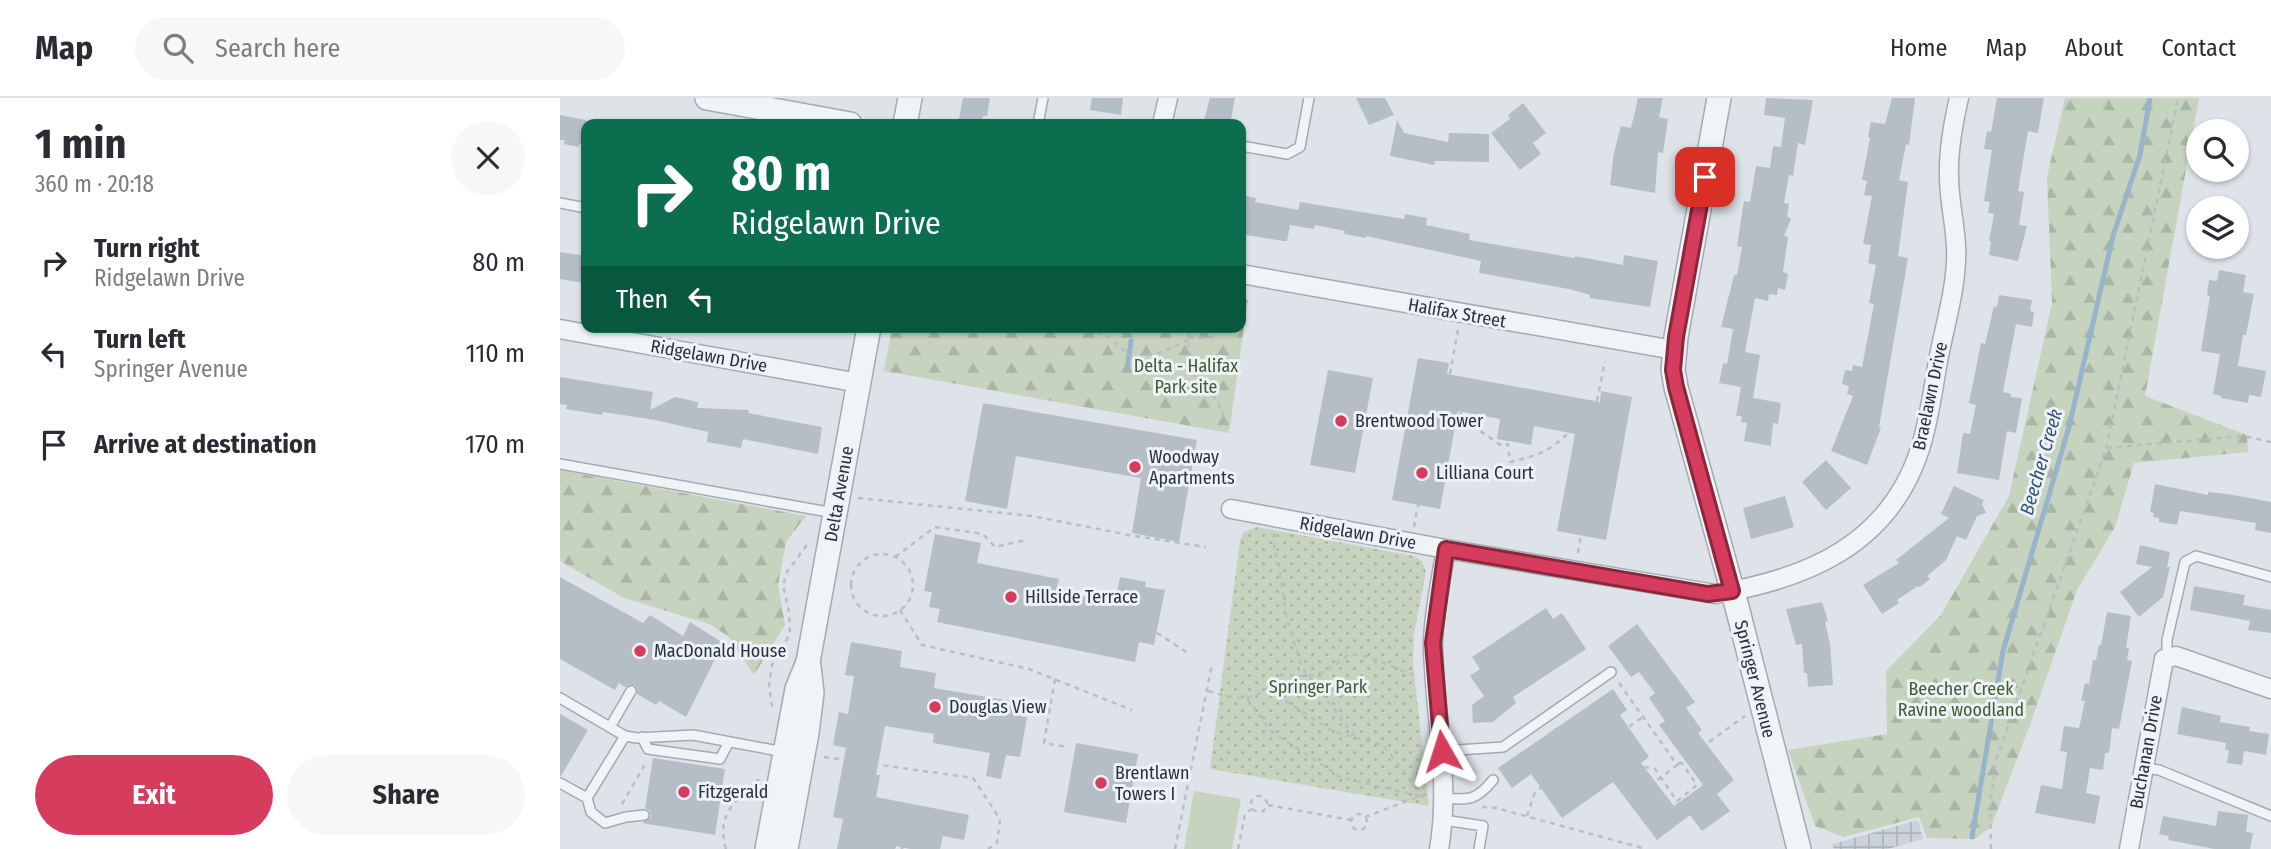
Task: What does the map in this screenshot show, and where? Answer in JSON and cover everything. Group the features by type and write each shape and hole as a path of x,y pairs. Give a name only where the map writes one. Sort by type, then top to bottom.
{"street":[{"path":"707,98 822,119"},
{"path":"906,119 910,98"},
{"path":"1163,119 1168,98"},
{"name":"Springer Avenue","path":"1719,98 1674,350 1673,370 1799,849"},
{"name":"Braelawn Drive","path":"1732,591 1755,587 1811,567 1845,551 1875,527 1904,487 1920,450 1955,272 1956,246 1948,178 1949,152 1959,98"},
{"name":"Halifax Street","path":"1246,275 1674,350"},
{"name":"Ridgelawn Drive","path":"560,329 581,333"},
{"name":"Ridgelawn Drive","path":"582,333 859,383"},
{"name":"Delta Avenue","path":"767,849 797,689 808,662 843,505 868,333"},
{"name":"Ridgelawn Drive","path":"1231,509 1708,594 1732,591"},
{"path":"1439,849 1443,808 1442,751 1433,643 1446,549"},
{"path":"2167,657 2176,656 2271,689"},
{"name":"Buchanan Drive","path":"2129,849 2162,663 2167,657"},
{"name":"Delta Avenue","path":"786,849 811,706 808,662"}],"lane":[{"path":"1039,119 1043,98"},
{"path":"1246,147 1286,154 1300,147 1309,98"},
{"path":"560,203 581,207"},
{"path":"560,464 843,505"},
{"path":"2167,657 2167,639 2185,562 2196,556 2271,577"},
{"path":"1442,751 1503,747 1611,672"},
{"path":"610,727 631,691"},
{"path":"560,698 625,736 693,735 784,752"},
{"path":"587,798 625,736"},
{"path":"642,737 648,749 720,760 729,742"},
{"path":"2143,768 2160,770 2271,816"},
{"path":"1443,808 1480,796 1493,780"},
{"path":"560,783 587,798 591,813 605,823 644,815"},
{"path":"1443,808 1483,826 1479,849"}],"path":[{"path":"1991,849 1990,806 1996,760 2106,449 2178,98"},
{"path":"1450,374 1458,330"},
{"path":"1096,333 1106,335 1134,359 1162,352 1188,340"},
{"path":"1189,333 1195,375 1217,401 1226,423"},
{"path":"1189,333 1192,338 1213,337 1216,333"},
{"path":"1597,401 1605,361"},
{"path":"1461,412 1460,417 1502,446 1508,444 1510,462 1550,449 1569,432"},
{"path":"2106,449 2243,436 2271,442"},
{"path":"843,505 1032,516 1206,547"},
{"path":"1414,527 1418,505"},
{"path":"895,557 935,527 983,534 995,547 1026,540"},
{"path":"1274,533 1286,617 1301,666 1356,738"},
{"path":"1577,556 1581,536"},
{"path":"773,710 769,685 772,665 790,634 789,612 783,585 787,572 811,539"},
{"path":"876,555 895,557 910,572 912,593 900,610 881,616 871,614 856,602 851,584 853,573 866,558 876,555"},
{"path":"900,610 922,645 1029,669 1132,710"},
{"path":"1157,633 1188,653"},
{"path":"1208,691 1237,699 1247,698 1269,690 1282,674 1308,678 1336,664 1349,653 1369,657 1436,684"},
{"path":"1175,849 1212,664"},
{"path":"1611,672 1677,765"},
{"path":"1055,680 1044,743 1067,747"},
{"path":"1269,690 1332,732 1383,745 1420,796"},
{"path":"1247,698 1270,730 1340,777 1432,798 1443,808"},
{"path":"1655,782 1746,714"},
{"path":"1546,717 1580,761"},
{"path":"1527,816 1535,792 1643,717"},
{"path":"626,817 622,804 648,760 648,749"},
{"path":"823,757 973,778 1000,819 997,843 988,849"},
{"path":"1644,767 1655,769 1677,801 1697,785 1681,762"},
{"path":"726,849 723,837 725,817 736,801 762,777"},
{"path":"1252,809 1251,802 1257,796 1265,798 1268,805"},
{"path":"1351,820 1356,814 1365,817 1420,796"},
{"path":"1268,805 1351,820"},
{"path":"1252,809 1263,812 1268,805"},
{"path":"1475,807 1496,808 1646,849"},
{"path":"1238,849 1245,814 1252,809"},
{"path":"1351,820 1353,828 1360,831 1367,825 1365,817"}],"shaded area":[{"path":"1918,820 1923,839 1888,849 1834,849 1832,844"}],"green space":[{"name":"Beecher Creek Ravine woodland","path":"2065,98 2199,98 2195,119 2186,119 2186,170 2145,396 2247,435 2248,452 2134,463 2115,527 2077,590 1991,827 1975,839 1927,838 1919,817 1844,837 1815,826 1788,750 1887,734 1886,671 1941,615 2009,496 2052,303 2047,177"},
{"name":"Delta - Halifax Park site","path":"891,333 1243,333 1229,433 884,371"},
{"path":"560,470 806,516 786,542 778,585 785,625 754,675 728,636 709,624 624,598 560,561"},
{"name":"Springer Park","path":"1257,527 1414,556 1422,561 1426,572 1414,634 1413,663 1429,806 1210,769 1240,540 1244,532"},
{"path":"1194,791 1241,799 1232,849 1184,849"}],"building":[{"path":"963,98 990,98 987,116 983,116 982,119 959,119"},
{"path":"1092,98 1123,98 1121,115 1090,110"},
{"path":"1210,98 1235,98 1231,119 1204,119"},
{"path":"1356,98 1385,98 1394,115 1369,125"},
{"path":"1638,98 1663,98 1659,117 1668,119 1663,153 1658,152 1655,193 1610,185 1614,152 1621,126 1631,128"},
{"path":"1766,98 1813,100 1805,145 1798,143 1793,176 1789,175 1784,203 1789,204 1787,216 1791,219 1784,236 1788,237 1783,272 1788,274 1785,290 1778,288 1777,295 1769,294 1768,301 1755,298 1745,352 1760,355 1753,398 1781,403 1778,424 1773,423 1771,446 1744,441 1747,423 1741,422 1742,416 1736,416 1741,387 1719,383 1723,363 1727,364 1733,329 1721,327 1734,275 1737,275 1742,247 1737,246 1744,201 1750,202 1756,166 1770,168 1773,146 1781,147 1785,118 1764,115"},
{"path":"1892,98 1915,98 1909,145 1906,144 1899,180 1908,182 1898,256 1908,258 1879,427 1881,428 1867,465 1831,451 1853,396 1847,394 1849,386 1842,384 1845,370 1852,371 1853,365 1862,367 1874,304 1869,303 1876,265 1868,263 1871,245 1863,244 1872,196 1864,195 1867,181 1862,180 1871,122 1885,124"},
{"path":"1997,98 2044,98 2038,133 2028,131 2018,191 2024,192 2019,225 2027,226 2018,261 1989,255 1994,214 1988,213 1990,202 1984,201 1992,150 1984,149 1987,131 1991,132"},
{"path":"1523,103 1546,133 1533,143 1541,154 1520,170 1491,133 1510,119 1508,115"},
{"path":"560,115 581,119 579,147 564,144 565,140 560,140"},
{"path":"1397,120 1404,133 1448,142 1449,133 1489,134 1489,162 1435,161 1434,165 1390,156"},
{"path":"1246,196 1256,198 1255,202 1298,210 1300,202 1404,219 1405,214 1427,218 1426,225 1470,234 1469,240 1575,258 1623,265 1624,255 1658,261 1650,307 1590,298 1590,295 1569,289 1479,273 1481,261 1366,236 1344,234 1345,231 1315,225 1314,229 1290,225 1287,241 1246,235"},
{"path":"560,252 581,255 581,283 560,279"},
{"path":"2219,270 2246,275 2243,292 2254,294 2238,366 2266,371 2261,397 2249,395 2248,403 2213,394 2220,354 2201,351 2210,296 2207,295 2209,280 2217,281"},
{"path":"1999,295 2032,300 2030,311 2034,312 2032,327 2016,324 2003,392 2011,394 2011,397 2022,398 2016,433 2007,431 1999,480 1957,473 1963,433 1970,434 1976,405 1969,403 1981,343 1985,344"},
{"name":"Lilliana Court","path":"1418,358 1449,363 1447,374 1600,402 1601,391 1632,397 1606,540 1557,531 1575,434 1534,426 1531,445 1497,439 1500,419 1458,411 1440,509 1392,500"},
{"name":"Brentwood Tower","path":"1328,370 1373,378 1355,473 1310,465"},
{"path":"560,377 653,392 650,410 675,397 698,402 697,408 749,410 748,413 822,427 818,454 743,439 741,448 707,442 708,432 655,420 566,409 567,405 560,404"},
{"name":"Woodway Apartments","path":"983,403 1197,440 1179,542 1132,533 1141,478 1016,456 1007,509 965,501"},
{"path":"1826,460 1851,488 1826,510 1802,482"},
{"path":"2155,484 2208,495 2208,492 2228,494 2271,502 2271,533 2255,530 2256,523 2180,511 2177,525 2159,522 2159,518 2153,517 2154,513 2150,512"},
{"path":"1954,486 1984,500 1982,504 1986,513 1977,516 1966,540 1957,536 1946,560 1927,576 1930,579 1897,600 1899,603 1882,614 1863,585 1899,563 1896,560 1949,518 1941,514"},
{"path":"1785,496 1794,527 1751,539 1743,508"},
{"name":"Hillside Terrace","path":"935,534 981,543 977,563 1059,579 1056,591 1115,602 1120,577 1146,582 1145,587 1165,590 1154,645 1139,642 1135,662 937,622 940,609 929,607 932,592 924,591"},
{"path":"2140,545 2170,552 2167,567 2170,567 2163,597 2139,617 2120,592 2152,567 2136,564"},
{"name":"MacDonald House","path":"560,577 643,623 650,615 683,636 690,622 723,643 686,717 659,701 656,705 637,694 634,685 625,687 619,683 615,690 560,659"},
{"path":"2194,586 2245,595 2243,605 2271,610 2271,633 2248,630 2250,621 2190,610"},
{"path":"1822,602 1828,621 1825,622 1830,643 1833,685 1808,687 1802,644 1796,645 1786,609"},
{"path":"1546,608 1553,619 1562,613 1586,649 1513,697 1516,703 1493,722 1473,723 1472,705 1484,696 1470,676 1480,669 1472,657"},
{"path":"2107,612 2131,616 2126,648 2129,648 2127,660 2132,661 2119,729 2112,728 2109,753 2105,753 2103,770 2090,768 2086,793 2100,796 2095,824 2035,813 2041,785 2062,789 2067,752 2060,751 2064,726 2079,728 2085,701 2081,701 2085,683 2089,684 2093,660 2096,660 2101,645"},
{"path":"1637,624 1695,702 1686,708 1702,730 1698,733 1734,780 1717,794 1730,811 1702,831 1690,815 1657,840 1613,782 1562,818 1531,774 1512,788 1498,768 1613,689 1627,710 1620,715 1649,757 1641,763 1674,806 1703,785 1659,725 1665,721 1649,698 1655,693 1639,672 1631,677 1608,646"},
{"name":"Douglas View","path":"851,642 902,651 900,667 936,673 934,688 1022,703 1020,716 1027,717 1020,757 1006,755 1001,779 986,776 990,753 933,743 934,734 885,726 876,775 880,775 876,797 969,815 964,840 943,836 940,849 896,846 895,849 837,849 843,819 833,817 846,748 833,745 839,712 848,714 854,676 845,675"},
{"path":"2182,707 2221,716 2220,722 2250,727 2249,731 2269,734 2266,755 2244,751 2242,765 2227,763 2229,750 2225,750 2226,743 2177,734"},
{"path":"560,714 588,730 561,776 560,776"},
{"name":"Brentlawn Towers I","path":"1076,743 1138,754 1126,823 1064,812"},
{"name":"Fitzgerald","path":"653,758 725,769 715,835 642,823 651,817 650,811 645,808"},
{"path":"2218,811 2248,815 2246,832 2253,833 2250,849 2214,849 2168,840 2169,836 2159,834 2163,816 2216,826"}],"waterway":[{"name":"Beecher Creek","path":"1972,837 2003,651 2069,427 2113,236 2140,155 2150,98"},
{"path":"1127,369 1131,341"}],"place":[{"name":"Brentwood Tower","path":"1341,421"},
{"name":"Woodway Apartments","path":"1135,467"},
{"name":"Lilliana Court","path":"1422,473"},
{"name":"Hillside Terrace","path":"1011,597"},
{"name":"MacDonald House","path":"640,651"},
{"name":"Douglas View","path":"935,707"},
{"name":"Brentlawn Towers I","path":"1101,783"},
{"name":"Fitzgerald","path":"684,792"}],"route":[{"path":"1442,751 1433,643 1446,549 1708,594 1732,591 1673,370 1676,337 1705,177"}]}
